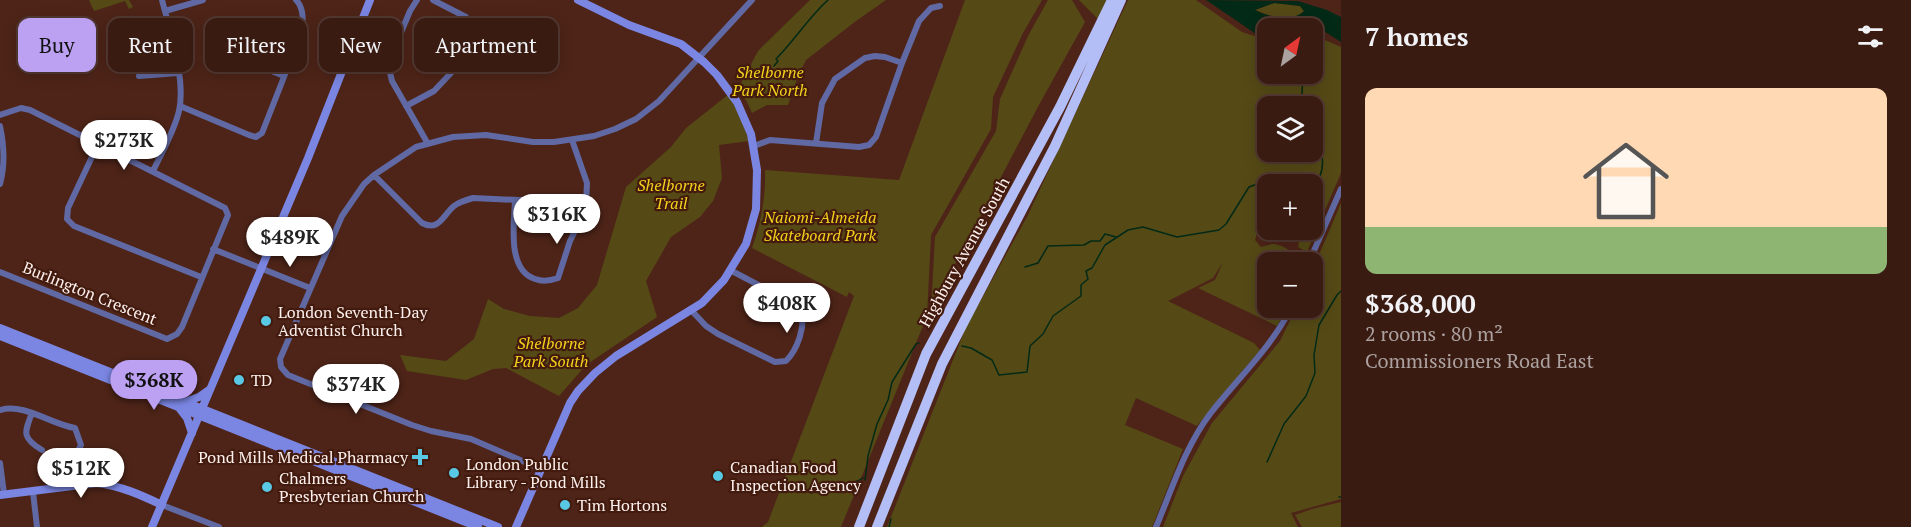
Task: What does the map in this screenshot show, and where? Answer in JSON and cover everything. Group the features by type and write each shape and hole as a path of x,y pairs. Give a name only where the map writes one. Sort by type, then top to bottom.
{"highway":[{"name":"Highbury Avenue South","path":"859,527 926,354 1060,107 1112,0"},
{"name":"Highbury Avenue South","path":"877,527 942,364 1055,146 1121,0"}],"main road":[{"path":"152,527 308,158 370,0"},
{"path":"516,527 570,403 584,385 616,356 702,303 724,280 746,244 756,209 757,170 751,134 737,102 717,75 699,57 681,44 629,25 591,3 578,0"},
{"path":"0,328 201,413 216,423 478,527"},
{"path":"0,336 182,405 210,389"},
{"path":"210,389 213,406 219,415 225,418 498,527"},
{"path":"182,405 192,433"},
{"path":"201,413 225,418"},
{"path":"192,433 209,423 216,423"},
{"path":"2,495 97,483 110,484 162,505"}],"street":[{"path":"162,0 167,18"},
{"path":"165,10 203,0"},
{"path":"180,106 256,137 262,133 302,31 302,13 296,0"},
{"path":"417,0 394,49 389,68 392,81 428,144"},
{"path":"406,106 434,91 451,73 468,24 466,17 433,0"},
{"path":"541,468 471,439 412,425 288,375 281,367 280,359 342,216 364,184 416,147 453,137 486,135 533,142 572,140 594,136 636,119 659,101 752,0"},
{"path":"754,146 770,140 859,147 869,145 876,137 919,21 932,8 940,6"},
{"path":"816,143 822,103 835,79 865,58 885,57 902,63"},
{"path":"139,76 178,72 180,106 174,127 153,171"},
{"path":"274,72 284,76"},
{"name":"Burlington Crescent","path":"0,115 21,108 30,110 225,208 228,214 182,327 177,334 167,339 0,272"},
{"path":"0,126 3,141 0,184"},
{"path":"515,201 514,238 518,265 525,275 537,280 550,281 558,278 586,203 587,183 572,140"},
{"path":"98,144 68,208 67,219 74,226 201,278"},
{"path":"374,175 422,223 429,226 436,225 443,220 453,207 473,198 586,203"},
{"path":"1313,252 1341,189"},
{"path":"213,249 310,288"},
{"path":"691,310 706,326 718,334 775,362 786,361 793,355 804,324 802,310 730,270"},
{"path":"1156,527 1194,439 1209,415 1277,334 1286,318"},
{"path":"0,410 10,407 75,428 81,445 79,449 66,457 52,456 56,489"},
{"path":"32,413 26,428 26,435 30,442 42,450"},
{"path":"0,463 2,495"},
{"path":"33,492 37,527"},
{"path":"162,505 219,527"}],"green space":[{"path":"89,0 129,0 133,7 129,9 125,1 94,11"},
{"name":"Shelborne Park North","path":"810,0 886,0 806,60 788,105 767,105 752,113 738,89 758,51"},
{"name":"Naiomi-Almeida Skateboard Park","path":"965,0 1042,0 1023,33 993,97 991,129 931,235 927,316 841,527 762,527 768,522 854,296 849,292 847,297 752,248 762,209 765,170 899,180"},
{"path":"1048,0 1072,0 1085,22 931,310 935,237 996,131 1000,99 1028,36"},
{"path":"1079,0 1107,0 1098,19"},
{"path":"1128,0 1196,0 1242,32 1257,37 1257,84 1323,84 1323,39 1341,47 1341,173 1323,215 1323,174 1257,174 1255,240 1261,247 1276,244 1292,252 1257,252 1257,316 1198,288 1215,280 1223,262 1213,278 1168,301 1254,343 1260,350 1197,426 1136,398 1125,425 1183,449 1152,527 887,527 966,327 1028,215"},
{"path":"1274,3 1300,6 1304,11 1287,18 1255,10"},
{"name":"Shelborne Trail","path":"729,94 749,141 719,145 722,178 713,201 700,217 671,237 646,281 657,317 586,365 559,396 506,368 493,369 466,380 407,371 400,355 446,361 474,339 488,299 504,309 530,316 559,318 578,308 597,285 626,187 671,147 686,128"},
{"path":"1341,203 1341,499 1291,513 1298,527 1163,527 1183,476 1212,423 1280,341 1291,318 1323,318 1323,252 1320,252"},
{"path":"1299,240 1312,240 1307,252 1298,247"},
{"path":"1260,318 1281,318 1277,326"},
{"path":"1341,502 1341,527 1302,527 1295,515 1312,509"}],"shaded area":[{"path":"1206,0 1298,1 1341,17 1341,42 1323,31 1323,18 1287,18 1257,18 1257,34","holes":["1274,3 1300,6 1304,11 1293,17 1273,17 1255,10"]}],"waterway":[{"path":"774,66 778,61 776,59 828,0"},
{"path":"1302,96 1303,84"},
{"path":"1321,174 1322,162"},
{"path":"962,346 971,348 992,360 999,375 1027,372 1030,346 1043,334 1053,316 1081,296 1081,285 1088,279 1086,271 1092,268 1105,245 1128,230 1143,227 1177,237 1219,230 1226,224 1249,187 1257,184"},
{"path":"1025,267 1038,263 1048,246 1084,245 1091,241 1100,241 1105,234 1116,237"},
{"path":"1267,462 1284,424 1306,396 1315,373 1314,355 1319,325 1341,291"},
{"path":"865,480 868,456 892,382 916,344 919,343"},
{"path":"811,493 863,478"},
{"path":"889,527 891,519"}],"place":[{"name":"London Seventh-Day Adventist Church","path":"266,321"},
{"name":"TD","path":"239,380"},
{"name":"Pond Mills Medical Pharmacy","path":"420,457"},
{"name":"London Public Library - Pond Mills","path":"454,473"},
{"name":"Canadian Food Inspection Agency","path":"718,476"},
{"name":"Chalmers Presbyterian Church","path":"267,487"},
{"name":"Tim Hortons","path":"565,505"}],"park label":[{"name":"Shelborne Park South","path":"551,352"}]}
